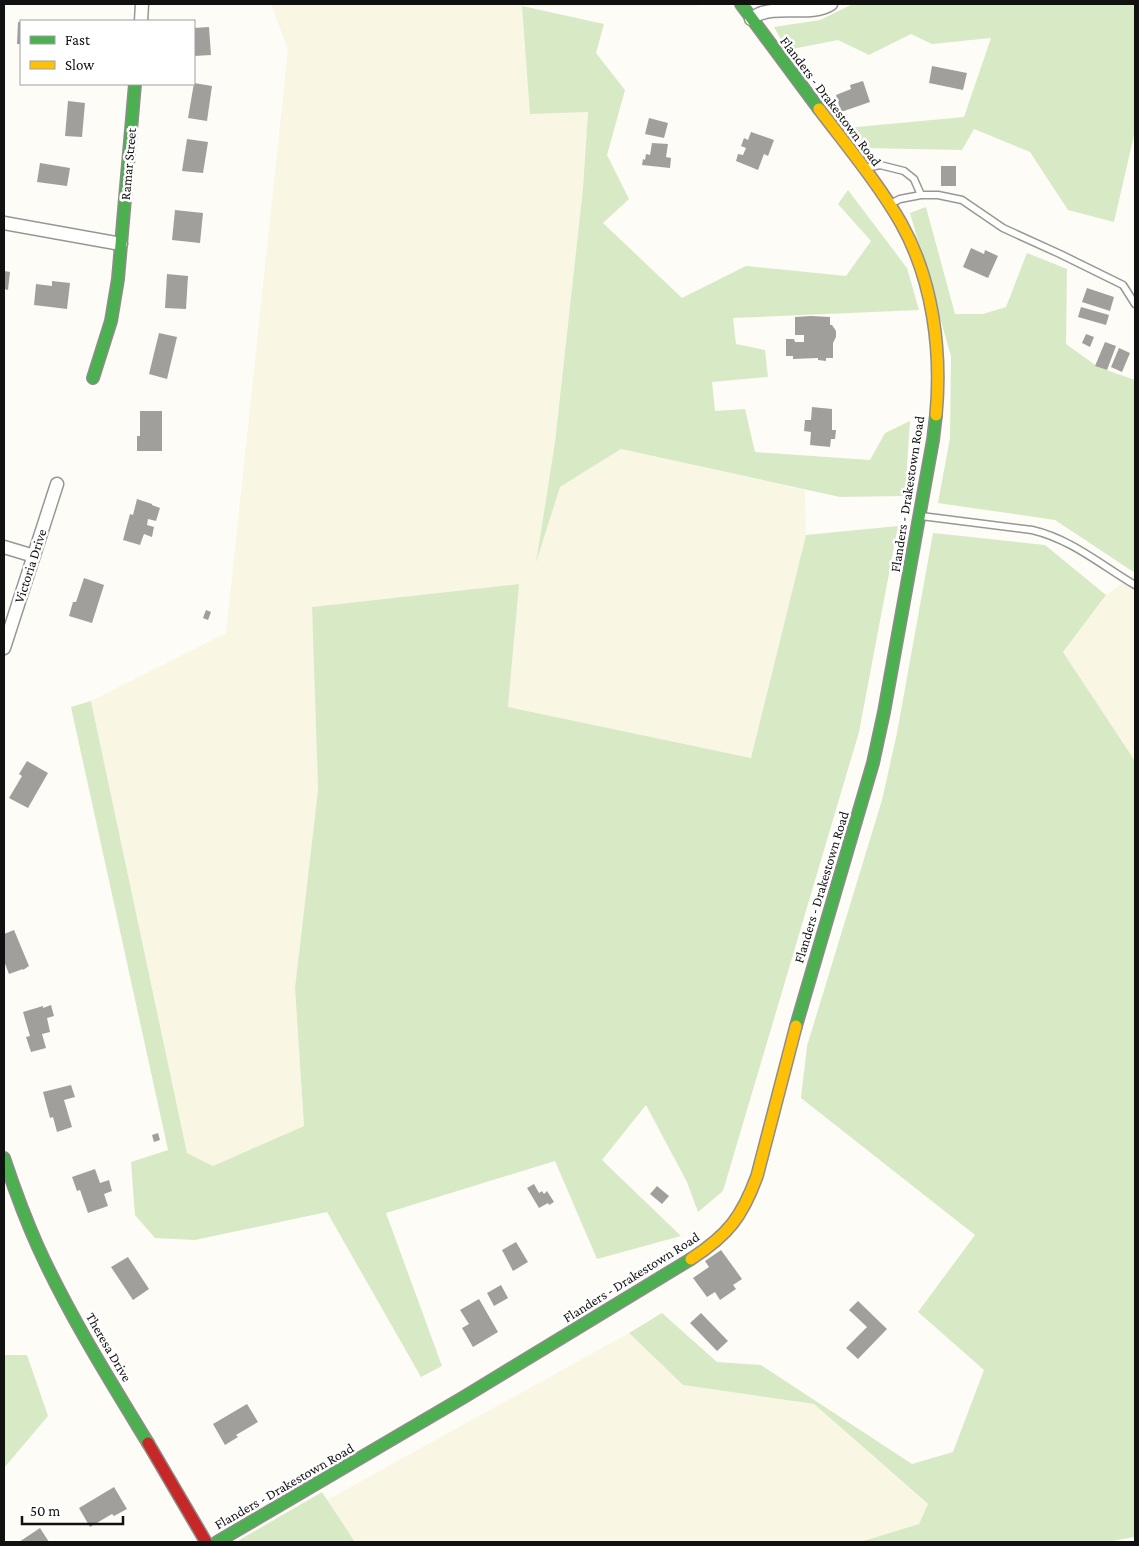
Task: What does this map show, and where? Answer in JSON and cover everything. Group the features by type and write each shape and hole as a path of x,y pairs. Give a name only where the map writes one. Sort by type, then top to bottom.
{"street":[{"path":"141,20 142,4"},
{"name":"Flanders - Drakestown Road","path":"217,1542 464,1397 684,1264 722,1238 738,1218 748,1201 757,1176 808,984 873,763 884,712 933,440 938,372 930,304 920,266 907,234 863,168 771,48 741,4"},
{"path":"751,19 762,13 813,9 832,4"},
{"name":"Ramar Street","path":"94,378 114,306 118,279 135,85"},
{"path":"4,223 121,244"},
{"name":"Victoria Drive","path":"4,648 57,484"},
{"path":"4,546 34,556"},
{"name":"Theresa Drive","path":"4,1158 23,1212 59,1290 206,1542"}],"lane":[{"path":"863,168 880,165 904,171 914,179 921,194"},
{"path":"889,205 921,194 962,200 1003,228 1123,286 1135,304"},
{"path":"920,516 1032,530 1046,534 1072,545 1135,585"}],"shaded area":[{"path":"271,4 704,4 698,6 522,6 588,112 583,188 555,442 537,558 560,487 621,449 805,490 806,535 751,758 508,707 518,584 312,607 318,790 295,988 304,1126 213,1166 187,1153 91,701 226,633 288,50"},
{"path":"1135,574 1135,761 1063,652 1106,595"},
{"path":"629,1333 683,1385 814,1404 928,1505 919,1524 860,1542 355,1542 327,1500"}],"green space":[{"path":"853,4 1135,4 1135,131 1114,222 1068,210 1030,152 974,129 962,150 862,148 846,128 964,117 991,38 932,44 911,34 869,55 838,40 787,50 774,27 820,20"},
{"path":"522,6 604,24 596,53 625,90 607,155 629,199 603,223 682,298 746,266 846,276 871,241 838,204 848,190 907,268 919,310 733,318 736,344 765,350 768,377 712,382 715,411 745,409 755,452 870,460 885,433 910,421 905,496 840,497 621,449 560,487 536,563 555,442 583,188 588,112 530,114"},
{"path":"926,207 955,314 983,314 1006,307 1027,253 1067,269 1066,344 1098,367 1135,380 1135,573 1055,520 938,503 950,438 951,356 910,213"},
{"path":"898,526 859,732 723,1191 698,1212 687,1182 646,1105 602,1160 681,1236 597,1259 555,1161 386,1213 442,1366 421,1377 327,1212 195,1240 155,1238 135,1215 131,1162 168,1150 71,707 91,701 187,1153 213,1166 304,1126 295,988 318,790 312,607 519,584 508,707 751,758 806,535"},
{"path":"933,533 1045,545 1106,595 1063,652 1135,761 1135,1537 1106,1542 860,1542 919,1524 928,1504 814,1404 683,1385 629,1333 662,1313 717,1362 761,1365 912,1464 953,1452 984,1370 918,1312 975,1235 801,1098 807,1046 882,800 897,733"},
{"path":"4,1355 27,1355 48,1416 4,1468"},
{"path":"322,1492 355,1542 236,1542"}],"building":[{"path":"18,22 20,22 20,44 17,44"},
{"path":"209,27 211,55 195,56 195,28"},
{"path":"932,66 967,73 963,90 929,83"},
{"path":"863,81 870,102 841,112 836,95 851,89 850,85"},
{"path":"195,83 212,86 207,121 188,118"},
{"path":"68,101 85,103 82,137 65,136"},
{"path":"649,118 668,123 664,138 645,134"},
{"path":"751,132 774,140 768,156 764,154 758,170 736,161 738,154 743,155 746,148 741,146 744,138 748,140"},
{"path":"187,139 208,142 203,173 182,171"},
{"path":"652,143 668,144 666,157 671,158 670,168 642,165 646,154 650,155"},
{"path":"40,163 70,168 67,186 37,182"},
{"path":"941,166 956,166 956,186 941,186"},
{"path":"175,210 203,213 200,243 172,240"},
{"path":"971,248 984,254 985,250 998,256 988,278 963,267"},
{"path":"4,271 10,272 8,290 4,289"},
{"path":"167,274 188,276 186,309 165,308"},
{"path":"52,281 70,283 67,309 34,305 36,284 52,286"},
{"path":"1087,288 1114,297 1110,311 1082,302"},
{"path":"1081,307 1109,315 1106,325 1078,317"},
{"path":"795,317 830,317 830,325 836,331 833,343 833,358 826,358 826,361 818,360 818,358 793,359 793,356 786,356 786,339 804,342 804,335 795,335"},
{"path":"159,333 177,337 167,379 149,374"},
{"path":"1086,334 1094,337 1090,347 1082,343"},
{"path":"1105,342 1116,346 1107,370 1095,366"},
{"path":"1119,348 1130,353 1122,372 1111,367"},
{"path":"812,407 832,409 832,430 836,430 835,439 831,439 830,447 810,445 811,432 804,431 805,420 811,420"},
{"path":"140,411 162,411 162,451 137,451 137,436 140,436"},
{"path":"137,499 160,508 156,521 148,519 147,525 154,527 152,537 144,534 140,545 123,540 130,514 133,515"},
{"path":"84,578 104,585 92,623 69,616"},
{"path":"206,610 211,612 208,620 203,618"},
{"path":"27,761 48,773 28,808 9,798 22,776 19,774"},
{"path":"14,930 29,966 9,974 4,961 4,934"},
{"path":"51,1005 54,1016 47,1018 50,1032 42,1034 46,1048 31,1052 26,1037 30,1036 23,1012"},
{"path":"71,1085 75,1097 64,1100 72,1127 57,1132 53,1117 50,1118 43,1092"},
{"path":"158,1133 160,1140 154,1142 152,1135"},
{"path":"95,1169 100,1183 109,1180 112,1191 104,1194 108,1206 88,1213 80,1190 77,1191 72,1177"},
{"path":"534,1184 539,1193 542,1191 544,1194 547,1191 554,1202 539,1208 527,1188"},
{"path":"657,1186 669,1196 662,1204 650,1194"},
{"path":"516,1242 528,1262 513,1271 502,1250"},
{"path":"721,1250 742,1279 733,1285 736,1289 720,1300 715,1292 707,1297 693,1278 709,1267 705,1261"},
{"path":"128,1257 149,1289 133,1300 111,1267"},
{"path":"501,1285 508,1298 494,1306 487,1293"},
{"path":"479,1299 498,1332 473,1347 462,1328 469,1324 460,1310"},
{"path":"858,1301 887,1329 858,1359 846,1348 867,1327 849,1310"},
{"path":"701,1313 728,1341 717,1351 690,1323"},
{"path":"247,1404 258,1422 236,1435 238,1437 225,1445 213,1424"},
{"path":"114,1487 127,1509 114,1516 112,1514 90,1527 79,1508"},
{"path":"40,1528 49,1542 19,1542"}],"traffic: fast":[{"path":"741,4 819,109"},
{"path":"93,378 111,321 118,279 135,85"},
{"path":"796,1026 873,763 884,712 936,415"},
{"path":"4,1158 29,1225 50,1272 90,1346 148,1443"},
{"path":"217,1542 464,1397 691,1259"}],"traffic: slow":[{"path":"819,109 892,208 912,245 921,268 933,316 936,341 938,366 936,415"},
{"path":"691,1259 724,1233 746,1203 757,1176 796,1026"}],"traffic: jam":[{"path":"148,1443 206,1542"}]}
